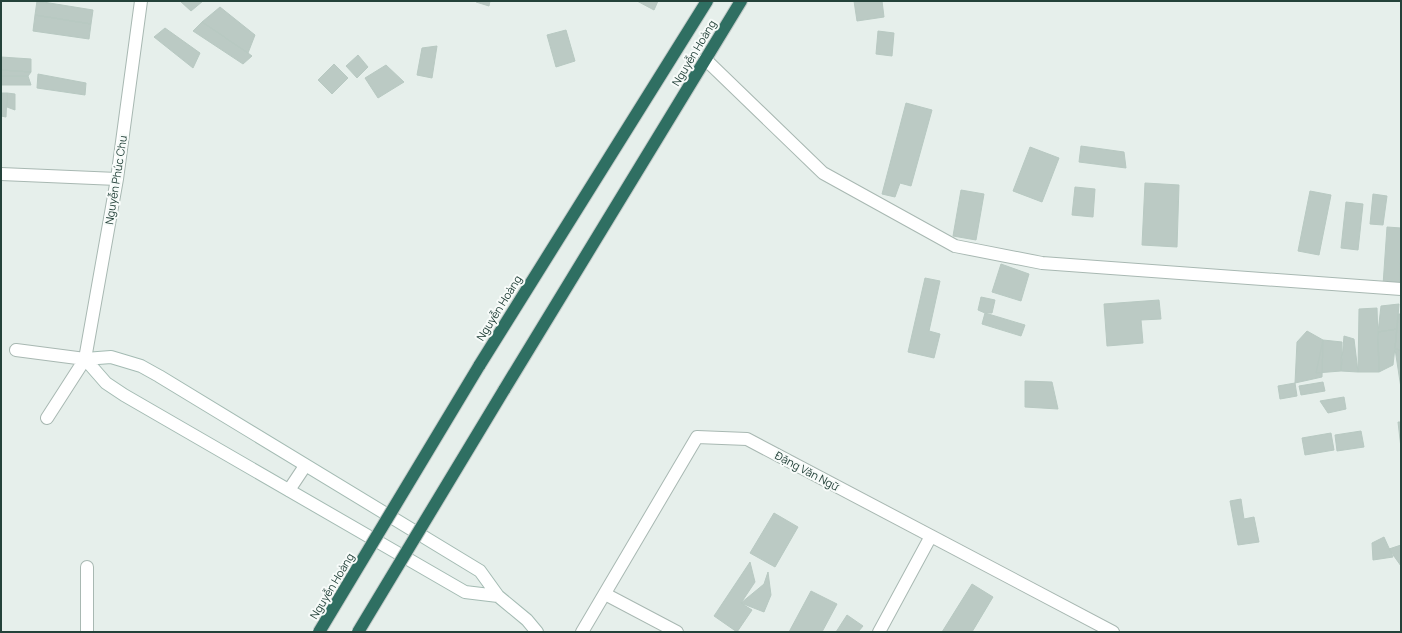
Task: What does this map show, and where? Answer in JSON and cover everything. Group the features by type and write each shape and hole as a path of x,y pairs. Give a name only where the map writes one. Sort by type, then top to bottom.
{"highway":[{"name":"Nguyễn Hoàng","path":"319,632 479,366 707,1"},
{"name":"Nguyễn Hoàng","path":"358,632 741,1"}],"street":[{"name":"Nguyễn Phúc Chu","path":"85,359 117,179 141,1"},
{"path":"705,59 823,173 956,246 1042,264 1401,289"},
{"path":"1,174 117,179"},
{"path":"16,350 85,359 111,358 141,366 480,571 498,596 527,620 537,632"},
{"path":"47,418 85,359"},
{"path":"85,359 106,383 124,396 465,592 498,596"},
{"name":"Đặng Văn Ngữ","path":"582,632 697,437 748,439 1113,632"},
{"path":"289,490 305,466"},
{"path":"879,632 931,536"},
{"path":"87,567 87,632"},
{"path":"605,594 677,632"}],"building":[{"path":"37,1 93,10 91,24 35,15"},
{"path":"180,1 203,1 191,11"},
{"path":"476,1 490,1 489,6"},
{"path":"637,1 658,1 654,10"},
{"path":"854,1 882,1 884,17 857,21"},
{"path":"220,7 255,35 248,53 202,22"},
{"path":"35,15 91,24 89,39 33,31"},
{"path":"202,22 252,56 243,64 193,31"},
{"path":"165,28 200,53 193,68 154,37"},
{"path":"566,30 575,61 556,67 547,35"},
{"path":"878,31 894,33 892,56 876,54"},
{"path":"437,46 432,78 417,75 422,48"},
{"path":"358,55 368,67 357,78 346,66"},
{"path":"1,57 31,59 31,72 1,70"},
{"path":"334,64 348,78 332,94 318,80"},
{"path":"386,65 404,82 378,98 365,78"},
{"path":"1,70 31,72 28,76 1,76"},
{"path":"38,74 86,83 85,95 37,88"},
{"path":"1,76 28,76 31,85 1,85"},
{"path":"1,93 7,93 6,117 1,116"},
{"path":"7,93 15,94 15,110 7,107"},
{"path":"906,103 932,110 911,186 900,183 895,197 882,194"},
{"path":"1081,146 1124,152 1126,168 1079,162"},
{"path":"1030,147 1059,158 1042,202 1013,191"},
{"path":"1145,183 1179,185 1177,247 1142,245"},
{"path":"1075,187 1095,189 1093,217 1072,215"},
{"path":"961,190 984,194 976,240 953,236"},
{"path":"1310,191 1331,195 1319,255 1298,251"},
{"path":"1373,194 1387,196 1383,225 1370,224"},
{"path":"1346,202 1363,204 1358,250 1341,248"},
{"path":"1387,227 1401,228 1400,287 1383,285"},
{"path":"1001,264 1029,274 1021,301 992,292"},
{"path":"925,278 940,281 929,331 940,334 934,358 908,352"},
{"path":"981,297 995,300 992,313 985,313 978,310"},
{"path":"1159,300 1161,319 1141,320 1143,343 1107,346 1104,304"},
{"path":"1399,304 1397,329 1378,332 1381,306"},
{"path":"1377,308 1379,372 1358,372 1359,309"},
{"path":"985,313 1025,325 1021,336 982,324"},
{"path":"1398,314 1401,314 1401,350 1395,349"},
{"path":"1397,329 1393,365 1379,372 1378,332"},
{"path":"1307,331 1323,340 1322,377 1295,383 1297,342"},
{"path":"1344,336 1354,339 1358,372 1341,371"},
{"path":"1323,340 1342,342 1341,371 1316,373"},
{"path":"1395,349 1401,350 1401,388"},
{"path":"1025,381 1052,382 1058,409 1025,407"},
{"path":"1323,382 1325,391 1301,395 1299,386"},
{"path":"1295,383 1297,396 1280,399 1278,386"},
{"path":"1344,397 1346,409 1328,413 1320,401"},
{"path":"1398,422 1401,422 1401,448"},
{"path":"1361,431 1364,447 1337,451 1335,435"},
{"path":"1331,433 1334,450 1305,455 1302,438"},
{"path":"1241,499 1244,519 1254,517 1259,542 1238,545 1230,501"},
{"path":"774,513 798,527 775,567 750,553"},
{"path":"1384,537 1393,557 1373,560 1372,543"},
{"path":"1401,545 1401,566 1389,549"},
{"path":"750,562 755,582 741,603 752,610 737,632 714,616"},
{"path":"768,572 771,595 764,612 741,603 764,584"},
{"path":"972,584 993,597 972,632 942,632"},
{"path":"811,591 837,604 822,632 789,632"},
{"path":"847,615 863,626 858,632 836,632"}]}
